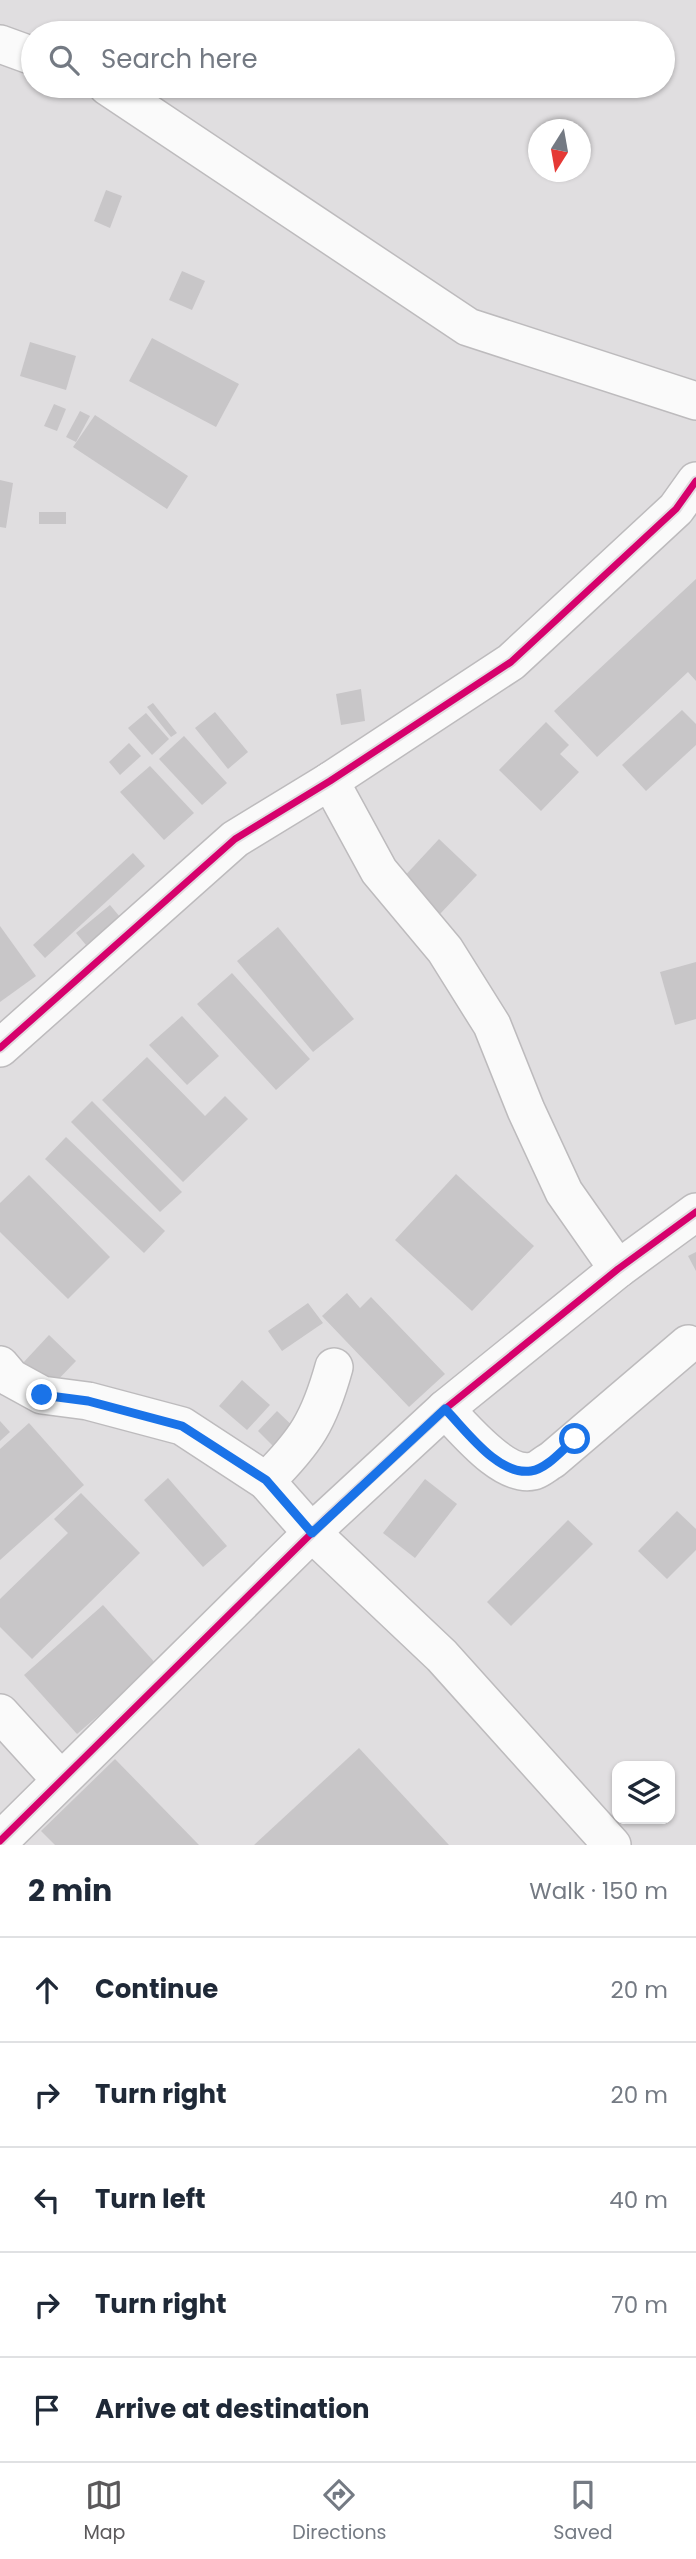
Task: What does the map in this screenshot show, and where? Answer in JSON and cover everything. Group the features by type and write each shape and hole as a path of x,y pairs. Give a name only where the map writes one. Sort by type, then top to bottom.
{"street":[{"path":"0,44 21,52"},
{"path":"125,98 468,327 696,401"},
{"path":"0,1048 235,839 330,781 511,662 676,509 696,481"},
{"path":"330,781 379,871 445,950 492,1025 526,1110 564,1192 618,1269"},
{"path":"0,1841 312,1533 445,1409 618,1269 696,1212"},
{"path":"445,1409 513,1471 533,1471 552,1460 688,1344"},
{"path":"0,1365 11,1378 42,1395 88,1401 182,1426 266,1480 312,1533 442,1656 612,1845"},
{"path":"266,1480 308,1436 323,1408 334,1367"},
{"path":"0,1713 61,1780"}],"building":[{"path":"106,190 122,196 110,228 94,221"},
{"path":"182,271 205,281 192,310 169,300"},
{"path":"152,338 239,384 216,427 129,381"},
{"path":"30,342 76,356 66,390 20,376"},
{"path":"54,404 66,409 57,431 44,426"},
{"path":"80,411 90,416 76,442 66,437"},
{"path":"95,415 188,476 167,509 73,447"},
{"path":"0,480 13,483 6,528 0,527"},
{"path":"39,512 66,512 66,524 39,524"},
{"path":"696,579 696,681 688,672 597,757 554,711"},
{"path":"361,689 365,721 341,725 336,694"},
{"path":"153,703 177,733 171,737 147,707"},
{"path":"682,710 696,724 696,745 646,791 622,765"},
{"path":"215,712 248,752 228,769 195,728"},
{"path":"146,713 169,739 152,755 128,728"},
{"path":"546,722 569,745 560,754 579,772 541,811 499,770"},
{"path":"184,736 227,783 202,805 159,759"},
{"path":"129,743 141,756 120,775 109,762"},
{"path":"150,766 194,813 164,840 120,792"},
{"path":"439,839 477,875 439,915 401,880"},
{"path":"133,853 145,866 45,958 33,945"},
{"path":"110,905 120,917 86,945 76,933"},
{"path":"0,926 36,976 0,1002"},
{"path":"278,927 354,1019 313,1052 237,961"},
{"path":"696,962 696,1019 675,1025 660,972"},
{"path":"232,973 310,1059 276,1090 197,1004"},
{"path":"182,1016 219,1056 187,1085 149,1045"},
{"path":"147,1057 205,1116 225,1096 248,1119 183,1182 102,1100"},
{"path":"92,1101 182,1192 160,1212 71,1122"},
{"path":"66,1137 165,1231 144,1253 45,1159"},
{"path":"456,1174 534,1246 472,1311 395,1240"},
{"path":"29,1175 110,1257 68,1299 0,1232 0,1203"},
{"path":"696,1252 696,1271 688,1256"},
{"path":"347,1293 360,1308 371,1297 445,1374 409,1407 322,1316"},
{"path":"308,1303 323,1323 282,1351 268,1331"},
{"path":"49,1335 76,1361 49,1389 22,1364"},
{"path":"242,1380 270,1405 247,1430 219,1406"},
{"path":"277,1411 299,1432 279,1452 258,1431"},
{"path":"0,1421 10,1432 0,1441"},
{"path":"29,1423 84,1485 0,1560 0,1449"},
{"path":"168,1478 227,1546 203,1567 144,1500"},
{"path":"425,1479 457,1504 415,1558 383,1533"},
{"path":"81,1493 140,1553 32,1659 0,1627 0,1599 68,1533 54,1519"},
{"path":"677,1511 696,1529 696,1550 667,1579 638,1551"},
{"path":"568,1520 593,1544 511,1626 487,1602"},
{"path":"103,1605 157,1665 77,1734 24,1675"},
{"path":"359,1748 449,1845 254,1845"},
{"path":"115,1759 199,1845 55,1845 41,1831"}],"cycle path":[{"path":"0,1048 235,839 330,781 511,662 676,509 696,481"},
{"path":"0,1841 327,1518 445,1409 618,1269 696,1212"}],"route":[{"path":"42,1395 88,1401 182,1426 266,1480 312,1533 445,1409 490,1454 513,1471 533,1471 552,1460 575,1439"}]}
